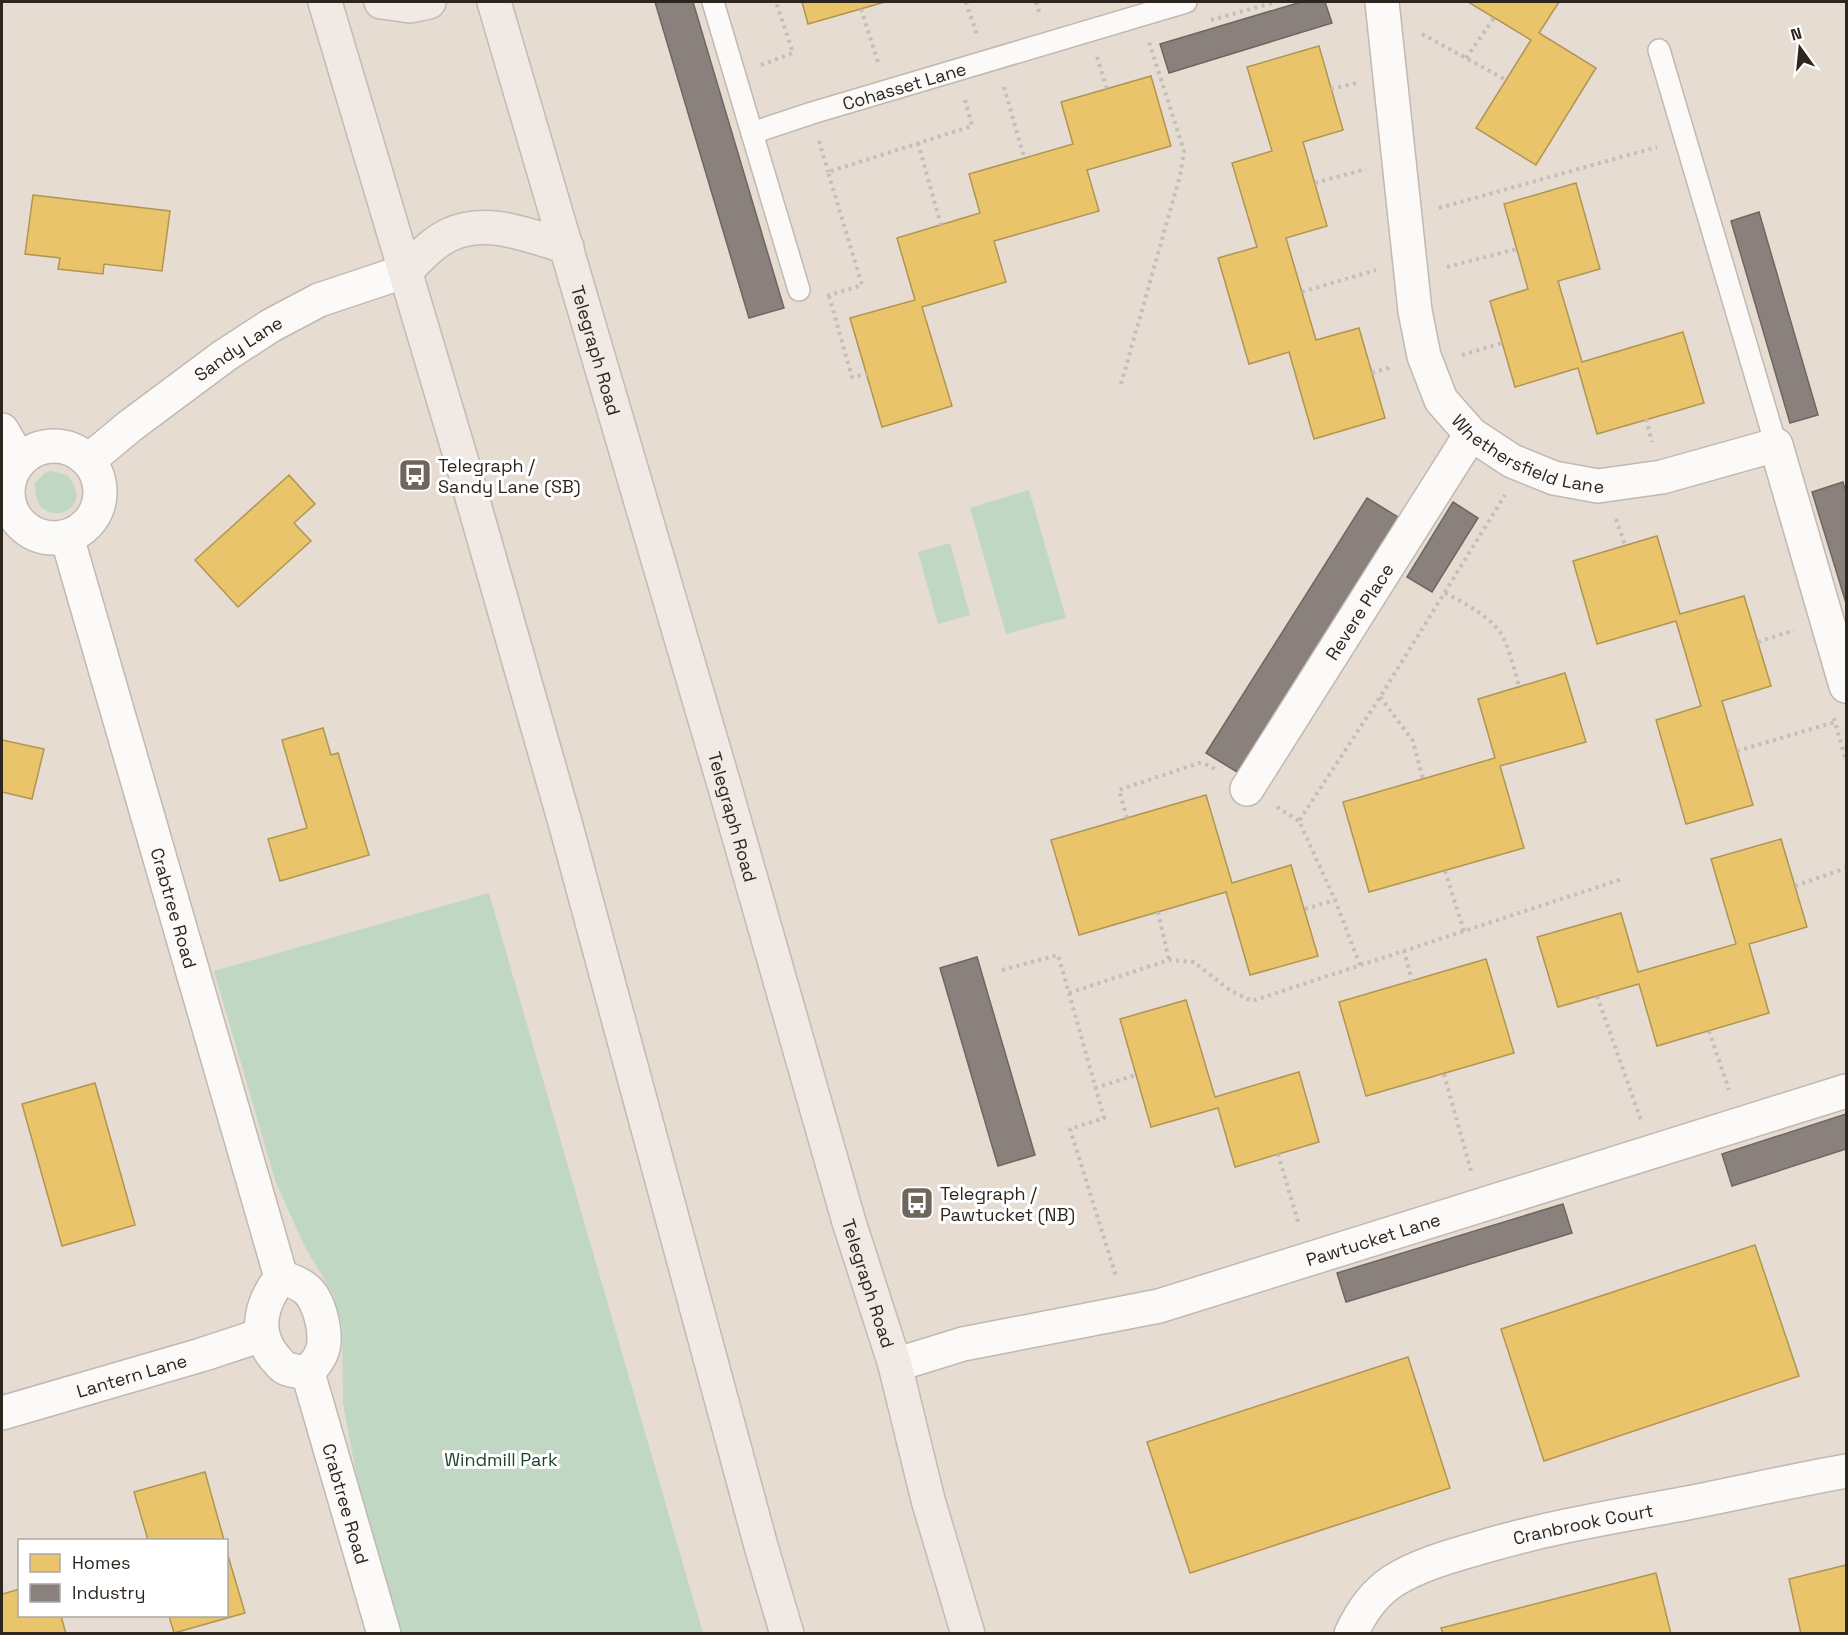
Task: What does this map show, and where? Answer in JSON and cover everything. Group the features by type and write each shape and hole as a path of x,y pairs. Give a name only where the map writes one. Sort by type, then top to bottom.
{"highway":[{"path":"325,2 406,271 566,826 786,1634"},
{"path":"381,2 410,6 429,2"},
{"name":"Telegraph Road","path":"494,2 849,1222 895,1365 928,1500 968,1634"},
{"path":"406,271 426,251 448,235 487,226 567,247"}],"street":[{"name":"Whethersfield Lane","path":"1382,2 1415,311 1424,356 1441,400 1472,434 1512,461 1554,478 1598,486 1662,477 1776,446"},
{"name":"Sandy Lane","path":"88,461 130,426 224,356 270,326 319,300 406,271"},
{"path":"2,430 20,460"},
{"name":"Revere Place","path":"1247,789 1472,434"},
{"path":"54,446 73,450 88,461 97,474 100,489 99,504 92,519 81,529 68,537 53,538 38,536 8,520 8,488 12,473 20,460 36,449 54,446"},
{"path":"1776,446 1839,698"},
{"name":"Crabtree Road","path":"68,537 281,1277"},
{"name":"Pawtucket Lane","path":"895,1365 963,1344 1159,1306 1846,1091"},
{"path":"281,1277 298,1283 308,1290 318,1306 324,1339 322,1352 308,1373 284,1368 270,1352 262,1335 262,1313 270,1291 281,1277"},
{"name":"Lantern Lane","path":"2,1413 262,1335"},
{"name":"Crabtree Road","path":"308,1373 384,1634"},
{"name":"Cranbrook Court","path":"1351,1634 1359,1616 1371,1600 1392,1582 1413,1570 1451,1556 1512,1538 1581,1522 1846,1471"}],"lane":[{"path":"714,2 799,290"},
{"name":"Cohasset Lane","path":"752,133 812,113 1186,2"},
{"path":"1659,50 1776,446"}],"path":[{"path":"761,75 759,66 794,53 776,2"},
{"path":"966,2 978,39"},
{"path":"1036,2 1041,19"},
{"path":"1201,23 1276,2"},
{"path":"861,9 880,69"},
{"path":"1466,58 1494,18"},
{"path":"1420,33 1506,80"},
{"path":"1121,384 1180,176 1184,151 1148,39"},
{"path":"1104,51 1096,54 1107,89"},
{"path":"1331,89 1358,82"},
{"path":"1003,84 1024,158"},
{"path":"828,172 972,126 964,96"},
{"path":"799,290 803,303 862,285 817,134"},
{"path":"918,143 940,225"},
{"path":"1430,210 1666,144"},
{"path":"1315,183 1367,169"},
{"path":"1437,270 1517,249"},
{"path":"1302,292 1378,269"},
{"path":"829,296 852,377 867,374"},
{"path":"1456,357 1503,343"},
{"path":"1646,419 1653,442"},
{"path":"1299,821 1380,698 1510,486"},
{"path":"1614,510 1625,545"},
{"path":"1445,593 1475,609 1500,633 1513,664 1519,687"},
{"path":"1758,642 1797,629"},
{"path":"1380,698 1413,741 1423,779"},
{"path":"1839,698 1835,722 1846,761"},
{"path":"1737,751 1835,722"},
{"path":"1127,818 1119,790 1199,763 1208,765 1299,821 1335,900 1360,965"},
{"path":"1795,886 1846,868"},
{"path":"1444,871 1464,931"},
{"path":"1070,993 1169,960 1194,962 1231,991 1252,1001 1622,879"},
{"path":"1305,909 1335,900"},
{"path":"1158,912 1169,960"},
{"path":"1404,950 1412,981"},
{"path":"1002,970 1058,955 1104,1118 1070,1129 1115,1273 1123,1278"},
{"path":"1597,996 1642,1122"},
{"path":"1709,1031 1731,1095"},
{"path":"1444,1074 1472,1174"},
{"path":"1095,1088 1136,1075"},
{"path":"1278,1154 1300,1228"}],"green space":[{"path":"51,471 67,475 75,488 76,499 71,508 63,512 53,513 44,509 37,499 35,483 45,473"},
{"path":"1029,490 1066,618 1006,634 970,508"},
{"path":"950,543 970,615 938,624 918,552"},
{"name":"Windmill Park","path":"489,893 703,1633 401,1633 359,1489 343,1403 342,1325 333,1294 306,1249 276,1183 214,971"}],"building: Homes":[{"path":"802,2 885,2 808,24"},
{"path":"1468,2 1559,2 1539,33 1596,68 1536,165 1476,128 1531,40"},
{"path":"1319,46 1343,130 1303,142 1327,226 1286,238 1316,340 1359,328 1385,418 1314,439 1289,352 1249,364 1218,258 1257,247 1232,163 1272,151 1247,67"},
{"path":"1151,76 1171,146 1087,170 1099,211 994,241 1006,282 922,307 952,406 882,427 850,318 915,300 897,238 980,213 969,174 1073,144 1061,102"},
{"path":"1576,183 1600,269 1558,281 1582,362 1683,332 1704,403 1597,434 1578,368 1515,387 1490,301 1528,289 1504,204"},
{"path":"33,195 170,211 162,271 104,264 103,274 58,269 60,258 25,254"},
{"path":"289,475 315,504 294,523 311,541 238,607 195,560"},
{"path":"1657,536 1680,614 1744,596 1771,686 1722,701 1753,805 1686,824 1656,720 1701,706 1676,621 1597,644 1573,561"},
{"path":"1565,673 1586,742 1500,766 1524,848 1369,892 1343,802 1495,758 1478,699"},
{"path":"323,728 331,755 338,753 369,855 280,881 268,839 307,828 282,740"},
{"path":"2,740 44,749 32,799 2,792"},
{"path":"1206,795 1232,883 1291,865 1318,956 1250,975 1226,892 1079,935 1051,840"},
{"path":"1781,839 1807,927 1749,944 1769,1013 1657,1046 1639,984 1558,1007 1537,937 1621,913 1638,972 1736,944 1711,859"},
{"path":"1486,959 1514,1053 1366,1096 1339,1002"},
{"path":"1186,1000 1215,1097 1299,1072 1319,1142 1235,1167 1218,1108 1151,1127 1120,1019"},
{"path":"95,1083 135,1225 62,1246 22,1104"},
{"path":"1755,1245 1799,1376 1544,1461 1501,1329"},
{"path":"1408,1357 1450,1488 1190,1573 1147,1442"},
{"path":"205,1472 224,1539 148,1539 134,1492"},
{"path":"228,1556 245,1613 174,1633 169,1617 228,1617"},
{"path":"1846,1565 1846,1634 1801,1634 1789,1579"},
{"path":"1656,1573 1671,1634 1443,1634 1441,1628"},
{"path":"18,1590 18,1617 61,1617 66,1634 2,1634 2,1594"}],"building: Industry":[{"path":"655,2 693,2 784,308 749,318"},
{"path":"1301,2 1325,2 1332,23 1169,73 1160,44"},
{"path":"1759,212 1818,415 1790,423 1731,221"},
{"path":"1843,482 1846,493 1846,603 1812,492"},
{"path":"1367,498 1398,517 1237,772 1206,753"},
{"path":"1453,502 1478,518 1432,592 1407,577"},
{"path":"977,957 1035,1155 998,1166 940,968"},
{"path":"1846,1114 1846,1149 1732,1186 1722,1154"},
{"path":"1563,1204 1572,1233 1346,1302 1337,1273"}],"place":[{"name":"Telegraph / Sandy Lane (SB)","path":"415,475"},
{"name":"Telegraph / Pawtucket (NB)","path":"917,1203"}]}
